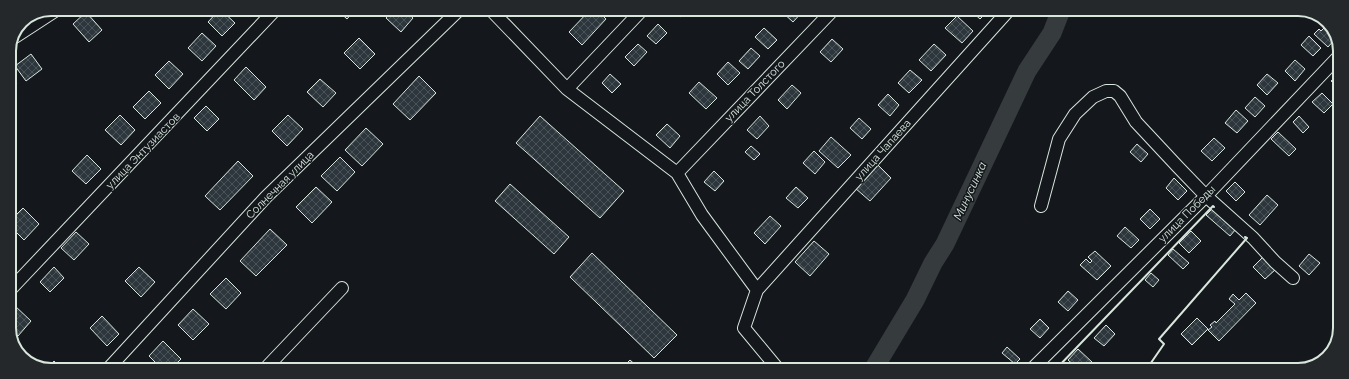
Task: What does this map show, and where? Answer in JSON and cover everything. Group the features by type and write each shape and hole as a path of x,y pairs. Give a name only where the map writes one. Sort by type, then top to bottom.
{"street":[{"name":"улица Энтузиастов","path":"16,284 269,16"},
{"name":"Солнечная улица","path":"114,363 266,197 453,16"},
{"path":"496,16 567,89 677,173 702,214 757,290 744,328 773,363"},
{"path":"567,89 636,16"},
{"name":"улица Толстого","path":"677,173 827,16"},
{"name":"улица Чапаева","path":"757,290 1004,16"},
{"path":"21,33 46,17"},
{"name":"улица Победы","path":"1038,363 1206,196 1333,62"},
{"path":"1041,206 1059,138 1075,114 1093,97 1106,91 1114,91 1120,96 1136,122 1206,196 1253,238 1292,278"},
{"path":"271,363 342,288"}],"building":[{"path":"82,16 90,16 102,30 89,42 73,24"},
{"path":"214,16 228,16 235,23 222,36 208,22"},
{"path":"388,16 411,16 413,18 401,32 386,18"},
{"path":"584,16 603,16 606,19 582,45 569,32"},
{"path":"786,16 798,16 793,22"},
{"path":"957,16 973,31 962,43 945,28"},
{"path":"658,24 667,33 656,44 647,36"},
{"path":"764,28 777,40 768,49 755,37"},
{"path":"1324,28 1330,37 1332,43 1328,47 1314,34 1319,29 1321,31"},
{"path":"202,33 216,46 202,61 188,48"},
{"path":"1309,36 1321,48 1313,56 1301,45"},
{"path":"359,38 375,54 360,69 344,53"},
{"path":"832,39 843,49 831,62 820,52"},
{"path":"638,44 647,52 634,66 625,57"},
{"path":"934,44 946,55 931,71 919,60"},
{"path":"751,48 760,56 748,69 739,61"},
{"path":"31,54 42,69 26,81 16,65"},
{"path":"1295,60 1305,69 1295,81 1285,71"},
{"path":"169,61 183,74 169,89 155,75"},
{"path":"728,62 740,73 728,85 717,74"},
{"path":"246,67 266,87 254,100 234,80"},
{"path":"910,70 922,80 909,93 898,83"},
{"path":"610,74 621,84 612,93 602,83"},
{"path":"1267,74 1278,83 1267,95 1257,85"},
{"path":"419,76 436,93 410,120 393,104"},
{"path":"320,79 336,93 323,107 307,92"},
{"path":"699,82 717,98 706,109 689,93"},
{"path":"792,85 801,93 787,109 778,100"},
{"path":"149,91 161,103 145,119 133,107"},
{"path":"1322,93 1333,104 1324,113 1312,102"},
{"path":"888,94 899,105 890,116 878,105"},
{"path":"1255,97 1265,106 1255,117 1245,108"},
{"path":"206,106 219,119 207,131 194,118"},
{"path":"1236,110 1248,121 1237,133 1225,123"},
{"path":"120,115 135,130 121,145 105,130"},
{"path":"288,115 303,129 287,146 272,131"},
{"path":"540,116 624,191 600,218 516,143"},
{"path":"760,116 769,126 757,139 747,130"},
{"path":"1299,116 1309,127 1303,133 1293,122"},
{"path":"859,118 871,129 862,139 850,128"},
{"path":"667,124 680,136 670,148 656,135"},
{"path":"366,128 383,144 362,166 345,150"},
{"path":"1278,132 1296,149 1289,156 1271,139"},
{"path":"831,137 851,155 838,168 819,151"},
{"path":"1214,138 1225,148 1212,161 1201,151"},
{"path":"1137,144 1148,154 1141,162 1130,152"},
{"path":"751,146 760,154 754,160 745,152"},
{"path":"814,151 825,162 815,174 803,163"},
{"path":"87,155 101,169 86,184 72,171"},
{"path":"340,157 355,172 337,191 321,176"},
{"path":"238,161 253,176 220,210 205,196"},
{"path":"877,164 891,178 870,201 855,188"},
{"path":"714,171 724,181 715,191 704,182"},
{"path":"1174,178 1187,191 1178,200 1166,188"},
{"path":"1235,182 1245,192 1236,201 1226,191"},
{"path":"510,184 569,237 554,254 495,201"},
{"path":"316,187 332,202 312,223 296,207"},
{"path":"796,187 808,198 798,208 786,198"},
{"path":"1267,195 1278,205 1260,225 1249,215"},
{"path":"23,208 39,224 24,240 16,232 16,215"},
{"path":"1213,208 1236,229 1230,236 1206,215"},
{"path":"1150,209 1160,219 1150,229 1140,219"},
{"path":"770,216 781,226 765,244 754,233"},
{"path":"1125,227 1139,240 1131,248 1117,236"},
{"path":"270,229 287,245 256,276 240,261"},
{"path":"1191,231 1201,241 1189,253 1179,243"},
{"path":"76,232 89,244 74,260 61,248"},
{"path":"814,241 829,254 810,276 795,262"},
{"path":"1173,249 1189,263 1183,269 1168,255"},
{"path":"1095,251 1111,266 1097,280 1080,265 1086,259 1090,263 1092,261 1088,257"},
{"path":"592,253 677,335 654,358 570,277"},
{"path":"1309,254 1320,263 1309,275 1299,266"},
{"path":"1263,257 1275,270 1265,279 1253,267"},
{"path":"54,267 64,278 50,292 40,282"},
{"path":"139,267 155,282 141,297 125,281"},
{"path":"1151,273 1159,280 1153,287 1145,280"},
{"path":"226,278 241,293 226,309 210,294"},
{"path":"1068,291 1078,300 1068,311 1058,302"},
{"path":"1246,293 1256,303 1219,341 1208,330 1212,327 1210,325 1215,321 1216,323 1235,304 1229,299 1233,294 1239,300"},
{"path":"16,307 31,321 18,336 16,331"},
{"path":"193,309 209,324 193,340 178,325"},
{"path":"102,316 119,334 107,346 90,328"},
{"path":"1197,318 1208,329 1192,345 1181,334"},
{"path":"1040,319 1049,328 1040,338 1030,329"},
{"path":"1106,325 1115,334 1104,346 1094,338"},
{"path":"163,341 181,359 177,363 156,363 149,356"},
{"path":"1007,347 1020,359 1014,363 1002,353"},
{"path":"1078,349 1092,362 1071,363 1068,360"}],"waterway":[{"name":"Минусинка","path":"877,363 915,300 933,263 945,244 1027,71 1052,33 1059,16"}],"wall":[{"path":"1062,363 1213,206 1214,207"},
{"path":"1151,363 1164,344 1159,339 1247,238 1245,237"}]}
